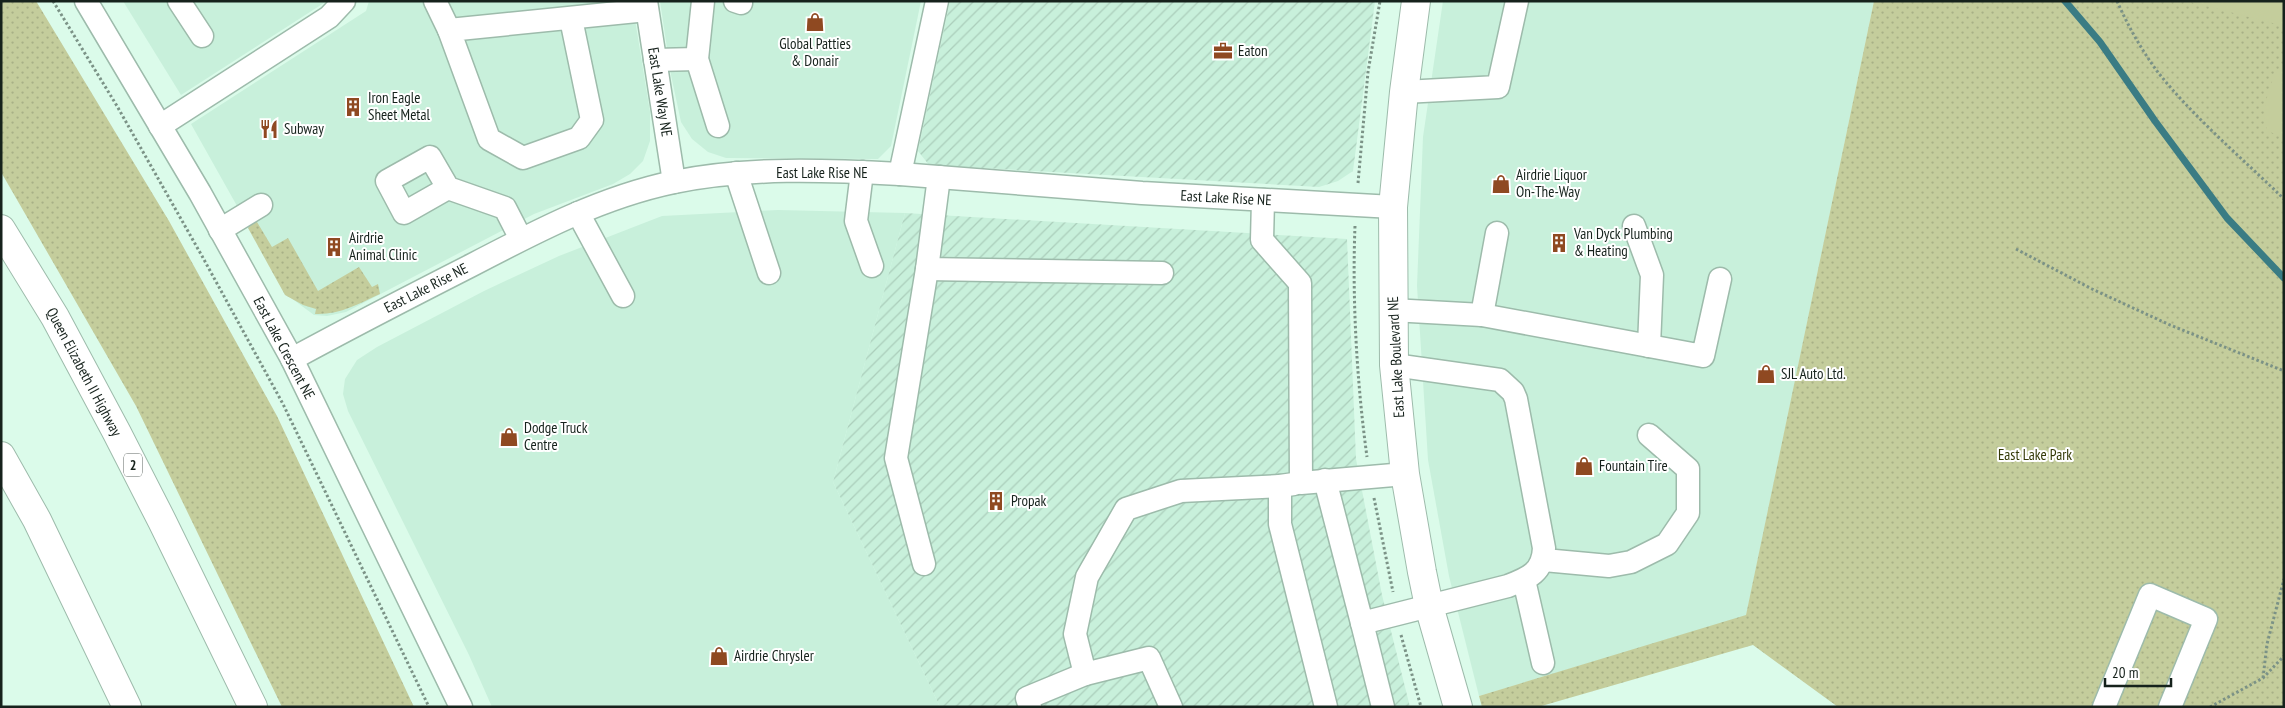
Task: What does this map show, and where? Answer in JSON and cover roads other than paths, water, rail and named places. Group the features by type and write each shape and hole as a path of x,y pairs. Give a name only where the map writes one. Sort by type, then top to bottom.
{"main road":[{"name":"East Lake Boulevard NE","path":"1416,1 1404,92 1393,207 1392,310 1394,366 1406,474 1429,606 1458,707"},
{"name":"Queen Elizabeth II Highway","path":"1,229 55,317 117,433 253,707"},
{"path":"1,456 37,520 127,707"}],"street":[{"name":"East Lake Crescent NE","path":"86,1 220,230 292,360 461,707"},
{"path":"179,1 202,36"},
{"path":"160,126 329,17 344,1"},
{"path":"435,1 449,30 490,139 523,158 579,138 592,120 571,19"},
{"path":"703,1 697,59 718,126"},
{"path":"900,174 937,1"},
{"path":"1404,92 1498,87 1517,1"},
{"path":"449,30 571,19 646,6"},
{"name":"East Lake Way NE","path":"646,6 674,182"},
{"path":"654,60 697,59"},
{"path":"862,172 856,221 872,266"},
{"name":"East Lake Rise NE","path":"292,360 521,239 578,213 615,199 674,182 736,173 862,172 1142,193 1393,207"},
{"path":"736,173 769,273"},
{"path":"924,564 896,458 927,269 939,177"},
{"path":"448,188 505,208 521,239"},
{"path":"1263,200 1262,240 1300,282 1290,484 1280,524 1326,707"},
{"path":"220,230 261,205"},
{"path":"578,213 623,296"},
{"path":"1634,226 1652,275 1649,346"},
{"path":"1482,315 1497,233"},
{"path":"927,269 1162,273"},
{"path":"1392,310 1482,315 1703,356 1720,279"},
{"path":"1362,623 1508,586 1524,580 1536,572 1544,560 1544,548 1516,399 1513,392 1500,380 1394,366"},
{"path":"1544,560 1608,566 1631,562 1667,544 1688,513 1688,469 1649,435"},
{"path":"1085,674 1075,634 1087,577 1126,509 1181,490 1290,484 1406,474"},
{"path":"1325,480 1383,707"},
{"path":"1524,580 1543,664"},
{"path":"2104,707 2150,595 2206,618 2170,707"},
{"path":"1030,707 1027,698 1085,674 1149,658 1172,707"}],"waterway":[{"path":"2065,1 2100,42 2155,121 2227,218 2284,278"}],"place":[{"name":"Global Patties & Donair","path":"815,22"},
{"name":"Eaton","path":"1223,51"},
{"name":"Iron Eagle Sheet Metal","path":"353,107"},
{"name":"Subway","path":"269,129"},
{"name":"Airdrie Liquor On-The-Way","path":"1501,184"},
{"name":"Van Dyck Plumbing & Heating","path":"1559,243"},
{"name":"Airdrie Animal Clinic","path":"334,247"},
{"name":"SJL Auto Ltd.","path":"1766,374"},
{"name":"Dodge Truck Centre","path":"509,437"},
{"name":"Fountain Tire","path":"1584,466"},
{"name":"Propak","path":"996,501"},
{"name":"Airdrie Chrysler","path":"719,656"}],"park label":[{"name":"East Lake Park","path":"2035,455"}]}
